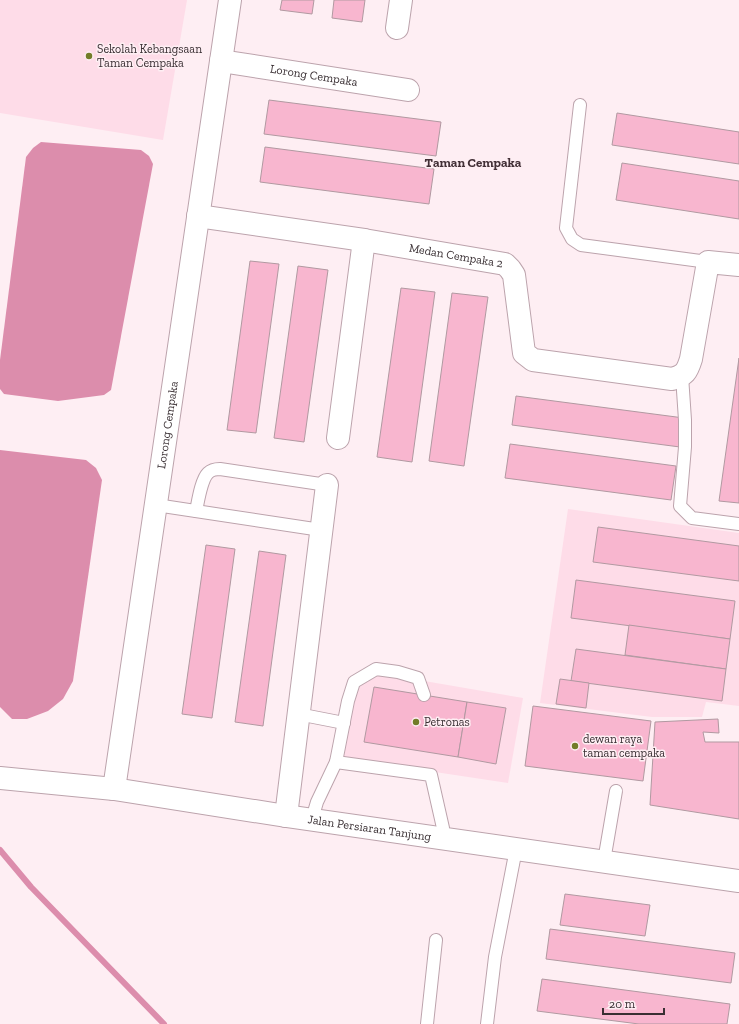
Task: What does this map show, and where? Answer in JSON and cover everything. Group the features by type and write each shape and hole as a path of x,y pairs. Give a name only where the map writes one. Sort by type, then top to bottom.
{"street":[{"name":"Lorong Cempaka","path":"114,789 230,0"},
{"path":"397,28 400,0"},
{"name":"Lorong Cempaka","path":"221,60 408,90"},
{"name":"Medan Cempaka 2","path":"198,216 364,240 505,264 514,275 524,353 533,360 672,379 682,376"},
{"path":"338,438 364,240"},
{"path":"682,376 688,369 708,262 739,265"},
{"path":"286,816 327,485"},
{"name":"Jalan Persiaran Tanjung","path":"0,778 114,789 286,816 737,881"}],"lane":[{"path":"580,106 566,228 572,239 581,245 708,262"},
{"path":"682,376 685,447 680,506 692,518 739,524"},
{"path":"196,511 203,481 207,474 213,470 220,469 327,485"},
{"path":"156,505 321,530"},
{"path":"312,819 317,802 336,762 348,701 354,682 376,669 398,672 418,678 424,695"},
{"path":"298,714 344,723"},
{"path":"336,762 432,775 443,828 440,838"},
{"path":"604,861 616,791"},
{"path":"487,1024 495,957 516,849"},
{"path":"427,1024 436,940"}],"shaded area":[{"name":"Sekolah Kebangsaan Taman Cempaka","path":"0,0 187,0 163,140 0,113"},
{"path":"41,142 141,150 149,156 153,164 111,390 104,395 58,401 4,394 0,389 0,360 26,157 33,148"},
{"path":"0,450 86,460 96,468 102,480 73,681 63,699 48,711 27,719 12,719 0,707"},
{"path":"568,509 739,533 739,706 706,702 702,717 652,717 540,703"},
{"path":"378,673 523,698 508,783 342,758 357,685"}],"building":[{"path":"282,0 314,0 312,14 280,10"},
{"path":"334,0 365,0 362,22 332,18"},
{"path":"269,100 441,122 436,156 264,134"},
{"path":"617,113 739,132 739,164 612,145"},
{"path":"265,147 434,169 429,204 260,182"},
{"path":"622,163 739,181 739,219 616,200"},
{"path":"250,261 279,264 256,433 227,430"},
{"path":"298,266 328,270 304,442 274,438"},
{"path":"401,288 435,292 412,462 377,457"},
{"path":"452,293 488,297 464,466 429,461"},
{"path":"739,358 739,503 719,501"},
{"path":"516,396 684,418 680,447 512,425"},
{"path":"510,444 676,466 671,500 505,478"},
{"path":"598,527 739,546 739,581 593,562"},
{"path":"206,545 235,549 212,718 182,714"},
{"path":"259,551 286,555 263,726 235,722"},
{"path":"576,580 735,601 730,639 571,618"},
{"path":"629,625 730,639 726,669 625,655"},
{"path":"576,649 726,669 722,701 571,681"},
{"path":"560,679 589,683 586,708 556,704"},
{"name":"Petronas","path":"374,687 467,702 458,757 364,742"},
{"path":"467,702 506,708 496,764 458,757"},
{"path":"533,706 651,721 643,781 525,766"},
{"path":"718,719 719,733 703,732 705,742 739,742 739,819 650,805 655,722"},
{"path":"565,894 650,905 645,936 560,925"},
{"path":"550,929 735,953 731,983 546,959"},
{"path":"542,979 730,1004 727,1024 639,1024 537,1011"}],"waterway":[{"path":"0,850 31,887 164,1024"}],"place":[{"name":"Sekolah Kebangsaan Taman Cempaka","path":"89,56"},
{"name":"Petronas","path":"416,722"},
{"name":"dewan raya taman cempaka","path":"575,746"}],"district":[{"name":"Taman Cempaka","path":"473,162"}]}
